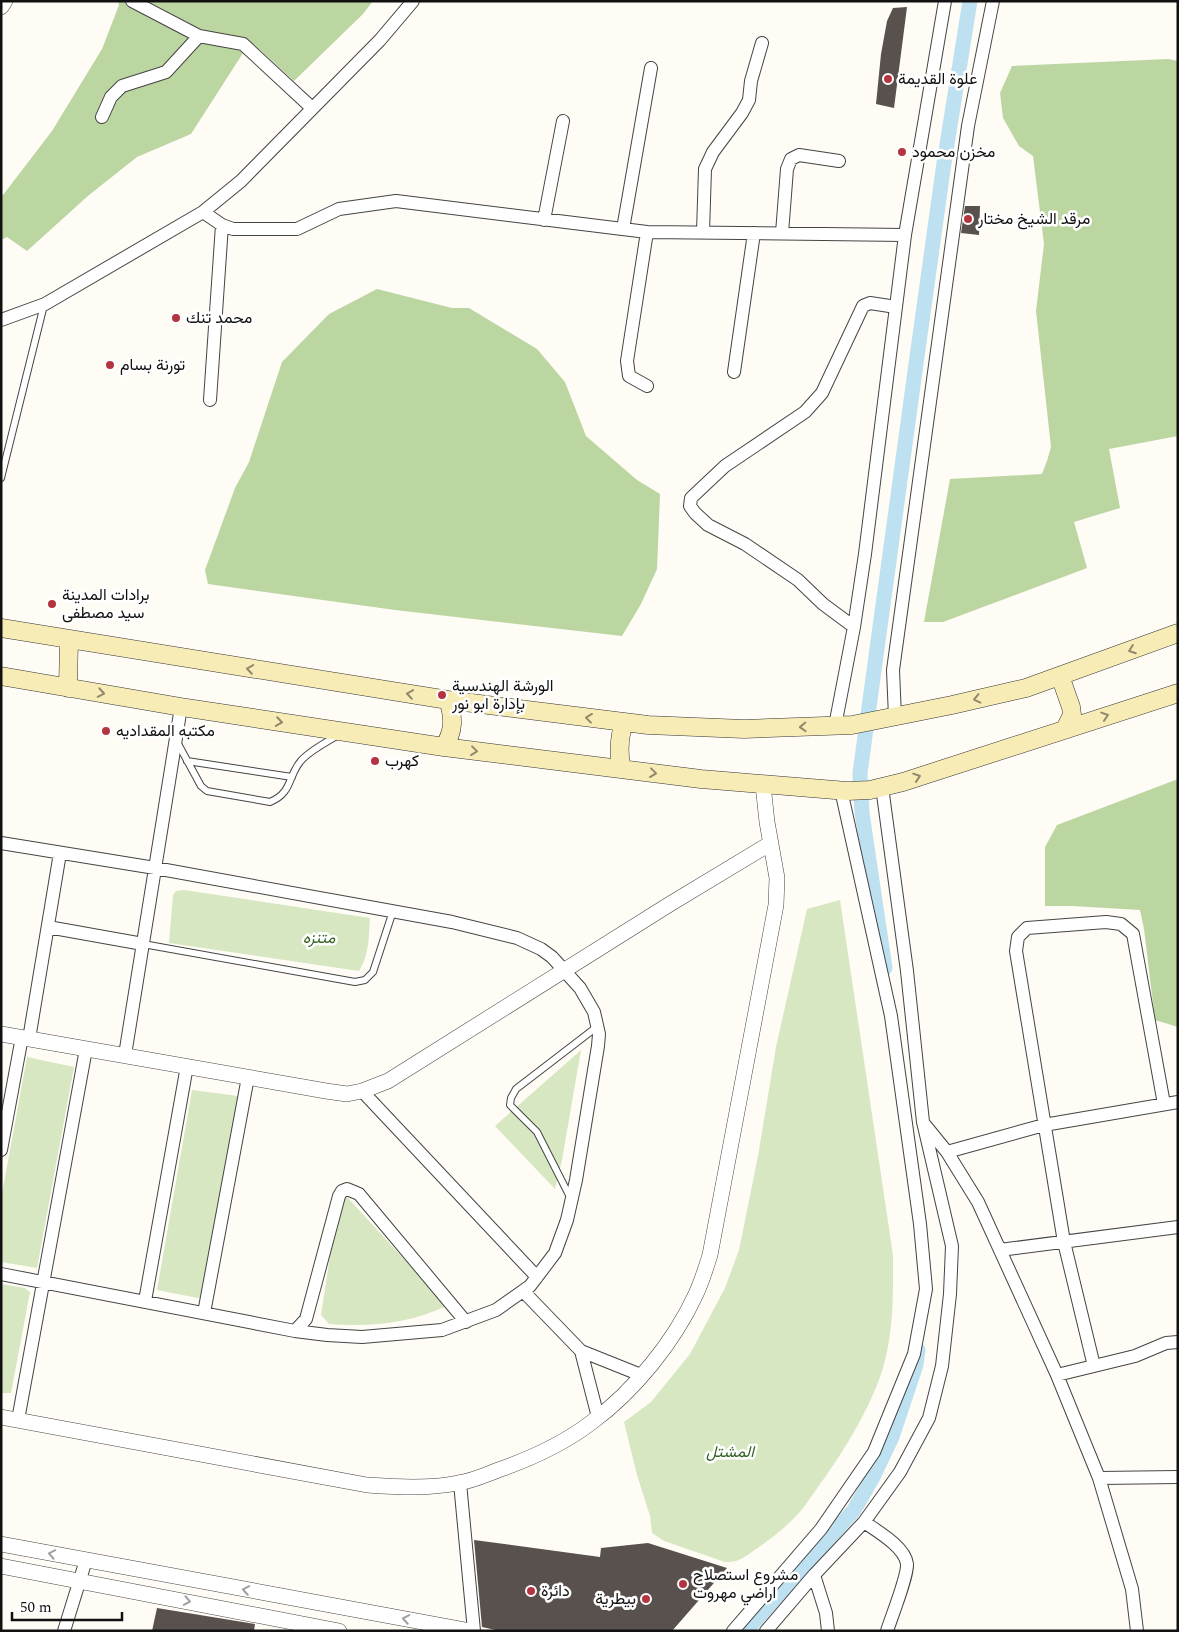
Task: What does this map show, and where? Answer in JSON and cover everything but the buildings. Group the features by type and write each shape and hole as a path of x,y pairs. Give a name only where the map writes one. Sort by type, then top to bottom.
{"main road":[{"path":"1,628 448,700 648,725 744,729 843,726 1026,688 1178,633"},
{"path":"68,639 68,688"},
{"path":"1,676 181,707 444,747 700,779 844,790 876,788 903,782 1178,692"},
{"path":"1060,676 1072,715 1065,729"},
{"path":"444,747 452,729 453,719 448,700"},
{"path":"622,769 619,750 624,722"}],"street":[{"path":"1,7 5,1"},
{"path":"132,1 199,36 243,44 312,108"},
{"path":"1,320 45,304 203,212 241,181 380,40 413,1"},
{"path":"843,726 905,235 945,1"},
{"path":"895,716 894,661 968,126 993,1"},
{"path":"102,117 111,97 122,86 166,72 199,36"},
{"path":"703,232 705,169 713,152 742,113 748,100 751,81 762,43"},
{"path":"624,229 651,68"},
{"path":"544,220 563,121"},
{"path":"782,233 787,169 791,159 799,155 840,161"},
{"path":"203,212 222,225 233,229 297,229 339,209 396,201 647,232 905,235"},
{"path":"210,400 222,225"},
{"path":"647,232 627,361 629,376 647,386"},
{"path":"734,372 754,233"},
{"path":"854,627 823,604 798,580 745,544 708,525 694,513 690,506 691,498 725,466 805,412 822,393 863,306 870,303 896,306"},
{"path":"125,1056 181,707"},
{"path":"1,1417 367,1485 401,1487 441,1486 460,1483 522,1462 591,1423 621,1397 651,1364 677,1329 696,1294 710,1255 776,905 777,878 767,822 763,785"},
{"path":"766,1631 814,1575 864,1522 900,1472 929,1418 942,1366 950,1294 952,1246 923,1122 907,971 876,788"},
{"path":"733,1631 821,1529 874,1452 914,1354 926,1289 920,1224 891,1016 844,790"},
{"path":"1,843 155,868 393,911 452,922 517,938 541,949 565,970 580,988 594,1012 598,1026 598,1046 567,1220 555,1253 530,1286 496,1310 442,1330 362,1337 327,1335 1,1274"},
{"path":"1,1034 347,1094 362,1091 388,1081 771,843"},
{"path":"1,1150 48,927 60,853"},
{"path":"1094,1366 1064,1242 1016,951 1018,937 1027,928 1106,922 1120,924 1133,934 1164,1104"},
{"path":"48,927 143,944"},
{"path":"18,1420 86,1049"},
{"path":"145,1301 186,1066"},
{"path":"204,1312 248,1077"},
{"path":"362,1091 537,1277"},
{"path":"947,1152 1044,1125 1178,1102"},
{"path":"923,1122 947,1152 978,1202 1057,1375 1099,1478 1132,1589 1138,1631"},
{"path":"295,1330 306,1319 339,1196 342,1190 347,1189 359,1194 466,1322"},
{"path":"1000,1250 1178,1227"},
{"path":"523,1291 580,1351 641,1375"},
{"path":"1057,1375 1135,1356 1166,1343 1178,1342"},
{"path":"580,1351 598,1417"},
{"path":"1099,1478 1178,1477"},
{"path":"1,1544 473,1631 460,1483"},
{"path":"864,1522 891,1540 901,1551 907,1564 903,1584 887,1631"},
{"path":"64,1631 86,1560"},
{"path":"1,1566 339,1631"},
{"path":"814,1575 826,1613 828,1631"}],"lane":[{"path":"1,478 45,304"},
{"path":"176,741 202,786 207,791 270,802 285,793 299,762 306,755 342,732"},
{"path":"187,761 292,777"},
{"path":"143,944 355,982 365,980 373,972 393,911"},
{"path":"572,1200 537,1132 510,1105 511,1098 516,1089 598,1026"}],"green space":[{"path":"118,1 373,1 363,14 294,81 260,50 243,53 191,134 137,157 89,195 27,251 7,237 1,240 1,195 3,195 52,131 102,49 119,5"},
{"path":"1168,59 1178,61 1178,436 1109,449 1120,508 1074,522 1087,568 943,622 924,622 950,479 1042,474 1051,447 1036,311 1044,244 1033,156 1019,146 1003,118 1000,93 1012,66"},
{"path":"377,289 452,308 469,308 537,349 565,382 586,436 637,480 660,494 657,569 641,604 622,636 395,610 208,584 205,570 235,488 249,462 282,362 329,314"},
{"path":"1178,779 1178,1027 1155,1020 1140,910 1045,906 1045,847 1057,825"},
{"name":"متنزه","path":"184,890 370,918 365,959 359,971 169,943 173,895 176,891"},
{"name":"المشتل","path":"840,900 893,1255 890,1337 879,1380 864,1414 844,1449 805,1505 788,1524 764,1544 739,1560 725,1562 664,1541 652,1533 650,1516 637,1475 624,1422 651,1402 690,1354 725,1288 739,1250 758,1156 776,1047 807,909"},
{"path":"581,1050 562,1160 555,1189 495,1126"},
{"path":"27,1057 74,1067 37,1268 1,1262 1,1199"},
{"path":"192,1090 238,1096 203,1299 157,1290"},
{"path":"347,1197 447,1306 417,1317 389,1323 360,1325 329,1324 321,1315 337,1210 342,1201"},
{"path":"1,1284 25,1288 30,1292 11,1393 1,1393"}],"waterway":[{"path":"885,968 862,813 860,773 944,163 970,1"},
{"path":"746,1631 854,1510 873,1477 892,1437 916,1365 918,1350"}],"place":[{"name":"علوة القديمة","path":"888,79"},
{"name":"مخزن محمود","path":"902,152"},
{"name":"مرقد الشيخ مختار","path":"968,219"},
{"name":"محمد تنك","path":"176,318"},
{"name":"تورنة بسام","path":"110,365"},
{"name":"برادات المدينة سيد مصطفى","path":"52,604"},
{"name":"الورشة الهندسية بإدارة ابو نور","path":"442,695"},
{"name":"مكتبه المقداديه","path":"106,731"},
{"name":"كهرب","path":"375,761"},
{"name":"مشروع استصلاح اراضي مهروت","path":"683,1584"},
{"name":"دائرة","path":"531,1591"},
{"name":"بيطرية","path":"646,1599"}]}
